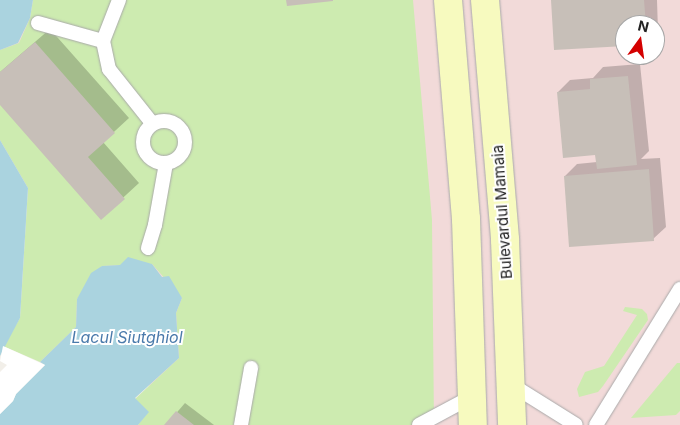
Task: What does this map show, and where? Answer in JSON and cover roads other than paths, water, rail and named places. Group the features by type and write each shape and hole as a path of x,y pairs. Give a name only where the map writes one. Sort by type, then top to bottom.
{"main road":[{"path":"448,0 466,219 474,425"},
{"name":"Bulevardul Mamaia","path":"485,0 505,240 512,385 512,425"}],"lane":[{"path":"120,0 103,41 109,70 152,123"},
{"path":"38,23 103,41"},
{"path":"166,120 183,131 185,145 179,158 166,163 152,160 144,149 144,135 152,123 166,120"},
{"path":"148,248 155,225 166,163"},
{"path":"596,425 680,290"},
{"path":"241,425 251,368"},
{"path":"512,385 576,425"},
{"path":"419,425 473,396"}],"water":[{"path":"0,0 33,0 30,18 18,43 0,50"},
{"path":"0,140 28,188 20,318 0,356"},
{"name":"Lacul Siutghiol","path":"128,257 152,264 162,277 169,276 182,298 176,313 179,358 135,398 149,412 138,425 0,425 0,414 13,401 16,394 45,365 40,362 76,327 77,299 91,273 102,266 120,265"}]}
